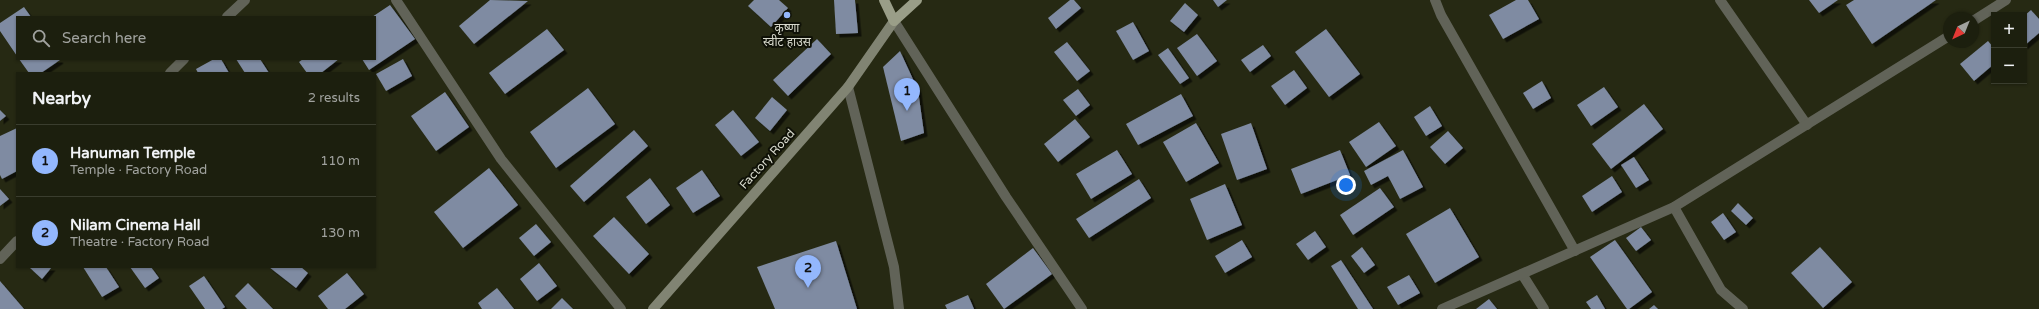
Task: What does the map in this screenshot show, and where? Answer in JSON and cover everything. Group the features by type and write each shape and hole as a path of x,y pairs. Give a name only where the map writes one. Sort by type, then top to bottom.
{"main road":[{"path":"884,0 894,21 917,0"},
{"name":"Factory Road","path":"652,309 848,87 894,21"}],"street":[{"path":"228,16 245,0"},
{"path":"396,0 500,159 621,309"},
{"path":"1435,0 1441,15 1575,251"},
{"path":"1720,0 1806,125"},
{"path":"1979,18 2006,0"},
{"path":"894,21 1006,197 1082,309"},
{"path":"1442,309 1674,207 1943,40"},
{"path":"171,72 183,60"},
{"path":"848,87 894,267 899,309"},
{"path":"1674,207 1721,290 1743,309"},
{"path":"0,259 16,242"},
{"path":"1522,274 1544,309"}],"building":[{"path":"490,0 528,1 474,44 459,26"},
{"path":"754,0 779,0 788,8 771,27 748,6"},
{"path":"834,0 855,0 858,33 836,34"},
{"path":"1070,0 1074,0 1081,8 1056,29 1048,18"},
{"path":"1213,0 1227,0 1218,7"},
{"path":"1516,0 1528,0 1539,19 1503,39 1489,15"},
{"path":"1809,0 1838,0 1819,13"},
{"path":"1854,0 1936,0 1872,44 1846,5"},
{"path":"1185,3 1198,15 1184,32 1170,21"},
{"path":"390,5 415,39 369,70 363,60 376,60 376,16 374,16"},
{"path":"24,7 30,16 16,16 16,55 0,31 0,23"},
{"path":"2031,10 2039,19 2039,33 2027,43 2027,13"},
{"path":"1133,22 1149,51 1133,60 1116,31"},
{"path":"547,29 564,50 505,94 489,73"},
{"path":"1326,29 1360,74 1329,97 1295,52"},
{"path":"1197,34 1217,61 1197,76 1177,48"},
{"path":"817,39 831,54 788,96 773,80"},
{"path":"1988,41 1991,44 1991,67 1974,81 1960,64"},
{"path":"1067,42 1090,71 1077,81 1054,52"},
{"path":"1263,45 1271,56 1250,72 1241,60"},
{"path":"1168,48 1189,78 1180,84 1158,55"},
{"path":"900,51 918,90 924,133 901,141 883,67"},
{"path":"403,59 412,76 386,91 376,74"},
{"path":"20,60 60,60 42,72 28,72"},
{"path":"212,60 222,60 228,72 198,72 196,69"},
{"path":"237,60 261,60 268,72 244,72"},
{"path":"302,60 338,60 322,72 306,72 299,62"},
{"path":"1294,70 1307,88 1285,105 1271,86"},
{"path":"1542,81 1551,98 1533,109 1523,93"},
{"path":"1604,87 1618,107 1591,126 1577,105"},
{"path":"588,88 615,124 556,168 530,132"},
{"path":"1078,89 1090,105 1076,116 1063,100"},
{"path":"445,92 469,127 436,151 411,116"},
{"path":"1181,94 1193,116 1138,145 1126,124"},
{"path":"772,97 787,110 770,131 755,118"},
{"path":"1644,104 1663,129 1611,169 1592,144"},
{"path":"1430,106 1442,126 1426,136 1414,117"},
{"path":"0,110 6,116 0,121"},
{"path":"733,110 759,142 741,156 715,125"},
{"path":"1075,119 1090,137 1058,162 1044,144"},
{"path":"1379,122 1396,146 1366,167 1349,142"},
{"path":"1196,123 1219,163 1186,182 1163,142"},
{"path":"1251,123 1267,169 1237,180 1221,134"},
{"path":"16,128 16,172 2,179 0,175 0,136"},
{"path":"634,130 648,146 584,202 570,186"},
{"path":"1448,131 1463,148 1445,164 1430,147"},
{"path":"1117,150 1132,174 1091,199 1076,174"},
{"path":"1340,150 1350,175 1301,194 1291,169"},
{"path":"1403,150 1423,187 1400,199 1388,176 1371,185 1364,171"},
{"path":"1634,157 1649,180 1636,188 1621,165"},
{"path":"489,168 518,205 463,248 434,212"},
{"path":"702,170 720,196 693,213 676,188"},
{"path":"1612,176 1622,192 1592,212 1582,196"},
{"path":"650,178 670,205 646,224 626,197"},
{"path":"1139,179 1151,198 1089,238 1076,219"},
{"path":"1225,184 1242,225 1207,240 1190,199"},
{"path":"1380,188 1394,207 1353,235 1340,215"},
{"path":"0,189 9,199 0,206"},
{"path":"1738,203 1753,218 1746,225 1731,211"},
{"path":"1450,208 1479,257 1435,283 1406,234"},
{"path":"1723,213 1736,232 1724,240 1711,222"},
{"path":"614,217 649,254 629,274 593,236"},
{"path":"536,224 551,242 534,256 519,238"},
{"path":"1641,227 1651,240 1636,251 1626,238"},
{"path":"1315,231 1326,247 1308,260 1296,244"},
{"path":"1242,240 1252,257 1225,273 1215,256"},
{"path":"1615,240 1652,292 1629,309 1627,309 1590,257"},
{"path":"836,241 857,309 775,309 757,267"},
{"path":"1362,247 1375,265 1364,273 1351,256"},
{"path":"1820,247 1852,282 1823,308 1791,273"},
{"path":"1033,248 1052,274 1004,309 986,284"},
{"path":"1341,260 1373,309 1358,309 1331,266"},
{"path":"539,263 557,286 537,301 520,279"},
{"path":"30,268 51,268 42,279"},
{"path":"84,268 107,268 119,287 102,297"},
{"path":"131,268 152,268 159,278 145,288"},
{"path":"270,268 302,268 308,273 296,288"},
{"path":"347,273 364,294 345,309 328,309 318,296"},
{"path":"1409,275 1420,293 1398,305 1387,287"},
{"path":"204,276 225,307 222,309 205,309 189,286"},
{"path":"0,281 24,309 0,309"},
{"path":"248,283 273,309 247,309 235,296"},
{"path":"497,288 514,309 482,309 478,303"},
{"path":"968,295 974,309 947,309 945,305"},
{"path":"1597,295 1605,309 1591,309 1586,302"},
{"path":"562,298 573,309 551,309"},
{"path":"1489,299 1497,309 1476,309"},
{"path":"1654,305 1658,309 1649,309"}],"place":[{"name":"कृष्णा स्वीट हाउस","path":"787,15"},
{"name":"Hanuman Temple","path":"907,111"},
{"name":"Nilam Cinema Hall","path":"808,288"}]}
